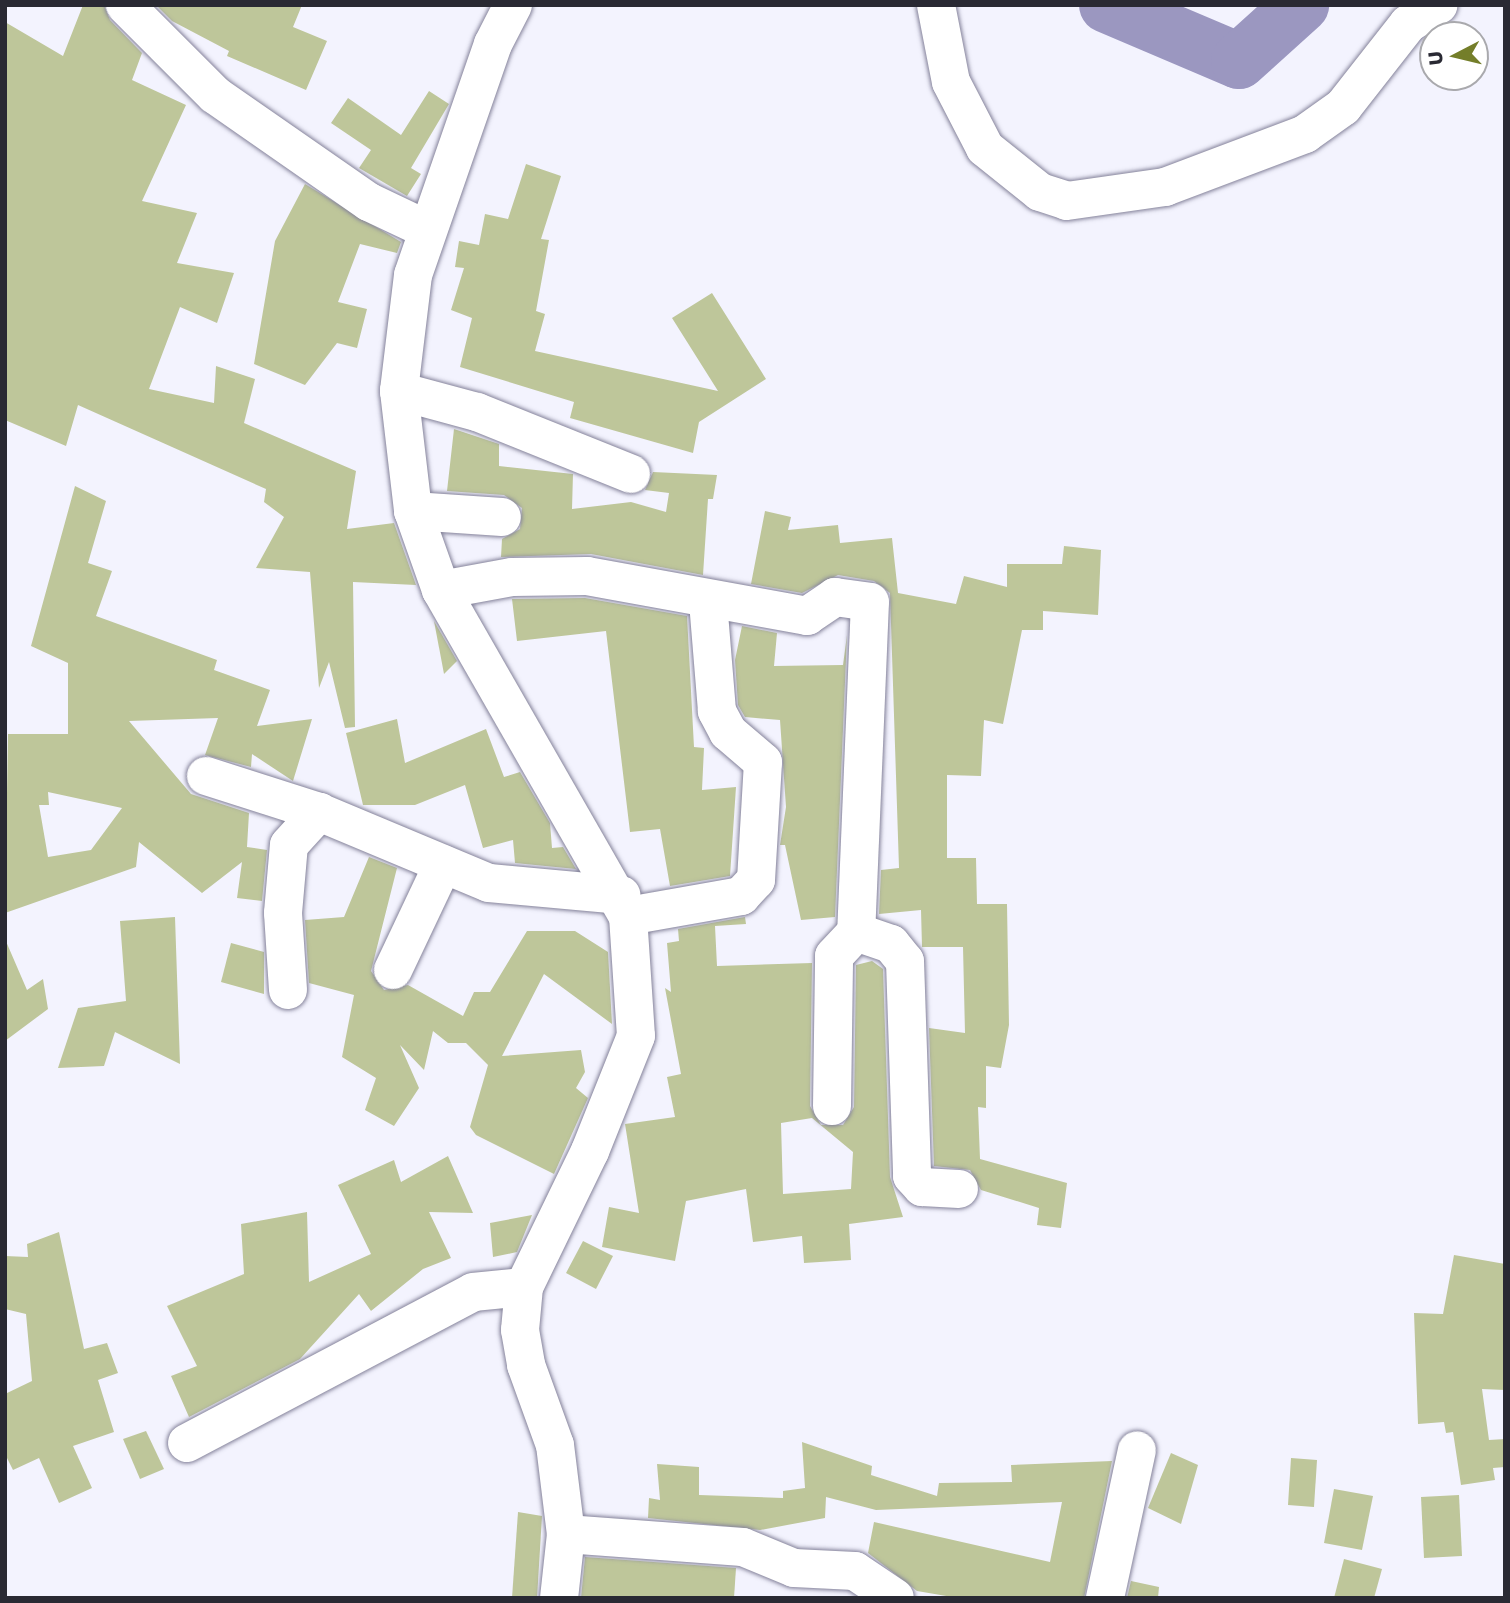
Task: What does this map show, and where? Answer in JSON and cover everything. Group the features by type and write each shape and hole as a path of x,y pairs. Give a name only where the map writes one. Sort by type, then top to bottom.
{"street":[{"path":"125,5 215,95 369,202 428,230"},
{"path":"513,5 413,275 399,391 414,511 441,590 625,906 638,1011 633,1048 524,1287 520,1330 526,1365 555,1445 566,1534 559,1598"},
{"path":"936,5 951,82 985,148 1040,192 1067,201 1165,187 1305,134 1343,107 1408,24 1438,5"},
{"path":"399,391 477,412 631,474"},
{"path":"414,511 502,517"},
{"path":"441,590 512,577 587,576 708,602 807,616 835,597 871,604 856,932 834,957 832,1106"},
{"path":"206,776 319,811 489,883 625,906 741,896 755,880 763,762 732,735 717,711 708,602"},
{"path":"288,990 283,913 289,845 319,811"},
{"path":"393,970 443,864"},
{"path":"856,932 891,944 905,961 912,1176 922,1187 959,1189"},
{"path":"187,1443 473,1292 524,1287"},
{"path":"1105,1598 1137,1450"},
{"path":"566,1534 743,1547 794,1568 820,1584 855,1571 895,1598"}],"building":[{"path":"83,5 104,5 110,20 142,53 132,80 186,105 142,201 197,213 177,263 234,273 217,323 180,307 149,389 214,403 216,366 255,379 244,423 356,471 347,529 394,523 416,585 353,582 355,727 345,728 329,662 319,688 310,572 256,568 284,517 264,502 266,489 78,405 66,446 5,420 5,22 63,56"},
{"path":"156,5 302,5 293,27 327,41 306,90 227,56 229,51 172,21"},
{"path":"429,91 449,104 411,168 421,174 407,196 359,168 371,150 331,123 348,98 401,135"},
{"path":"526,164 561,176 541,239 549,240 536,311 545,314 535,351 718,391 672,318 712,293 766,379 699,422 693,453 570,418 574,402 460,367 472,318 451,310 464,268 455,267 459,241 479,245 485,214 508,219"},
{"path":"305,184 401,242 397,253 360,244 338,302 367,309 357,348 337,343 305,385 254,364 275,241"},
{"path":"454,429 499,444 499,466 573,474 572,509 631,502 666,512 669,493 645,490 653,472 717,475 713,499 708,499 703,575 591,554 501,557 502,539 520,529 522,508 504,495 447,491"},
{"path":"75,486 106,501 88,563 112,571 96,616 217,660 214,670 270,690 257,726 312,719 293,781 252,754 251,767 205,755 218,718 129,721 191,794 249,813 247,847 267,850 262,901 237,898 242,862 202,893 139,842 136,867 5,913 8,734 68,734 68,663 31,646","holes":["48,792 122,808 91,850 48,857 39,805 49,805"]},
{"path":"765,511 791,517 788,530 838,525 840,543 892,538 898,593 956,604 964,576 1007,587 1007,564 1062,564 1064,546 1101,550 1098,615 1043,611 1043,630 1022,630 1003,724 984,720 981,776 947,775 947,858 976,858 977,904 1007,904 1009,1025 1001,1068 986,1066 986,1108 978,1107 980,1159 1067,1183 1061,1228 1037,1225 1039,1208 981,1190 970,1170 934,1166 929,1028 965,1033 963,947 922,947 921,910 879,914 881,870 899,868 890,593 874,581 838,575 802,593 751,584"},
{"path":"585,598 687,616 694,747 704,748 702,790 736,787 730,876 670,886 660,829 630,832 606,631 517,641 512,599"},
{"path":"434,621 457,661 444,674"},
{"path":"742,626 777,633 774,666 843,665 847,635 835,917 801,920 785,845 780,845 786,807 780,720 745,717 738,705 735,660"},
{"path":"397,719 405,763 486,729 504,777 520,772 550,823 552,848 563,847 576,869 515,863 513,840 483,848 465,785 415,805 363,805 346,733"},
{"path":"369,857 397,868 371,971 384,990 408,985 463,1016 474,992 490,992 527,931 575,931 608,952 612,1024 544,974 502,1056 581,1050 585,1072 576,1088 588,1098 554,1174 476,1135 470,1127 488,1065 466,1043 448,1043 433,1031 424,1070 400,1045 419,1088 394,1126 365,1110 376,1078 342,1057 354,995 309,983 305,920 344,917"},
{"path":"175,917 180,1064 115,1032 104,1066 58,1068 78,1008 126,1001 120,921"},
{"path":"745,917 746,924 715,926 717,966 812,963 810,1106 821,1125 843,1125 854,1107 856,965 872,961 883,969 890,1177 903,1217 849,1224 851,1260 804,1263 802,1236 753,1242 746,1189 686,1201 675,1261 602,1247 609,1207 639,1213 625,1124 675,1117 667,1077 681,1074 665,988 671,992 667,943 679,941 678,929","holes":["812,1118 853,1152 851,1189 783,1194 781,1123"]},
{"path":"5,939 27,990 43,979 48,1009 5,1041"},
{"path":"231,943 264,952 264,994 221,982"},
{"path":"448,1156 473,1213 429,1212 451,1258 423,1269 371,1311 359,1294 300,1359 189,1417 171,1376 197,1366 167,1306 244,1274 241,1224 307,1212 309,1282 371,1254 338,1185 394,1160 401,1182"},
{"path":"532,1215 517,1252 493,1257 490,1223"},
{"path":"59,1232 84,1349 107,1343 118,1373 98,1380 114,1432 73,1446 92,1488 59,1503 39,1458 13,1470 5,1454 5,1394 32,1381 26,1314 5,1309 5,1256 28,1257 27,1244"},
{"path":"583,1241 613,1256 596,1289 566,1273"},
{"path":"1454,1255 1505,1264 1505,1390 1482,1389 1489,1440 1505,1439 1505,1467 1493,1468 1495,1480 1461,1485 1453,1432 1446,1433 1444,1422 1418,1424 1414,1313 1443,1314"},
{"path":"146,1431 164,1469 140,1479 123,1439"},
{"path":"802,1442 872,1466 871,1475 937,1496 939,1483 1012,1482 1011,1465 1112,1461 1084,1598 958,1598 917,1591 868,1553 874,1522 1050,1562 1062,1502 876,1510 826,1497 825,1518 760,1530 648,1518 649,1498 660,1500 657,1464 699,1467 699,1495 783,1498 783,1491 805,1488"},
{"path":"1171,1453 1198,1465 1181,1524 1148,1508"},
{"path":"1291,1458 1317,1460 1314,1507 1288,1505"},
{"path":"1334,1489 1373,1496 1362,1550 1324,1543"},
{"path":"1459,1495 1462,1556 1424,1558 1421,1497"},
{"path":"518,1512 542,1516 537,1598 512,1598"},
{"path":"585,1557 736,1568 734,1598 581,1598"},
{"path":"1344,1559 1382,1569 1374,1598 1334,1598"},
{"path":"1131,1581 1159,1587 1158,1598 1127,1598"}],"waterway":[{"path":"1107,5 1239,61 1301,5"}]}
